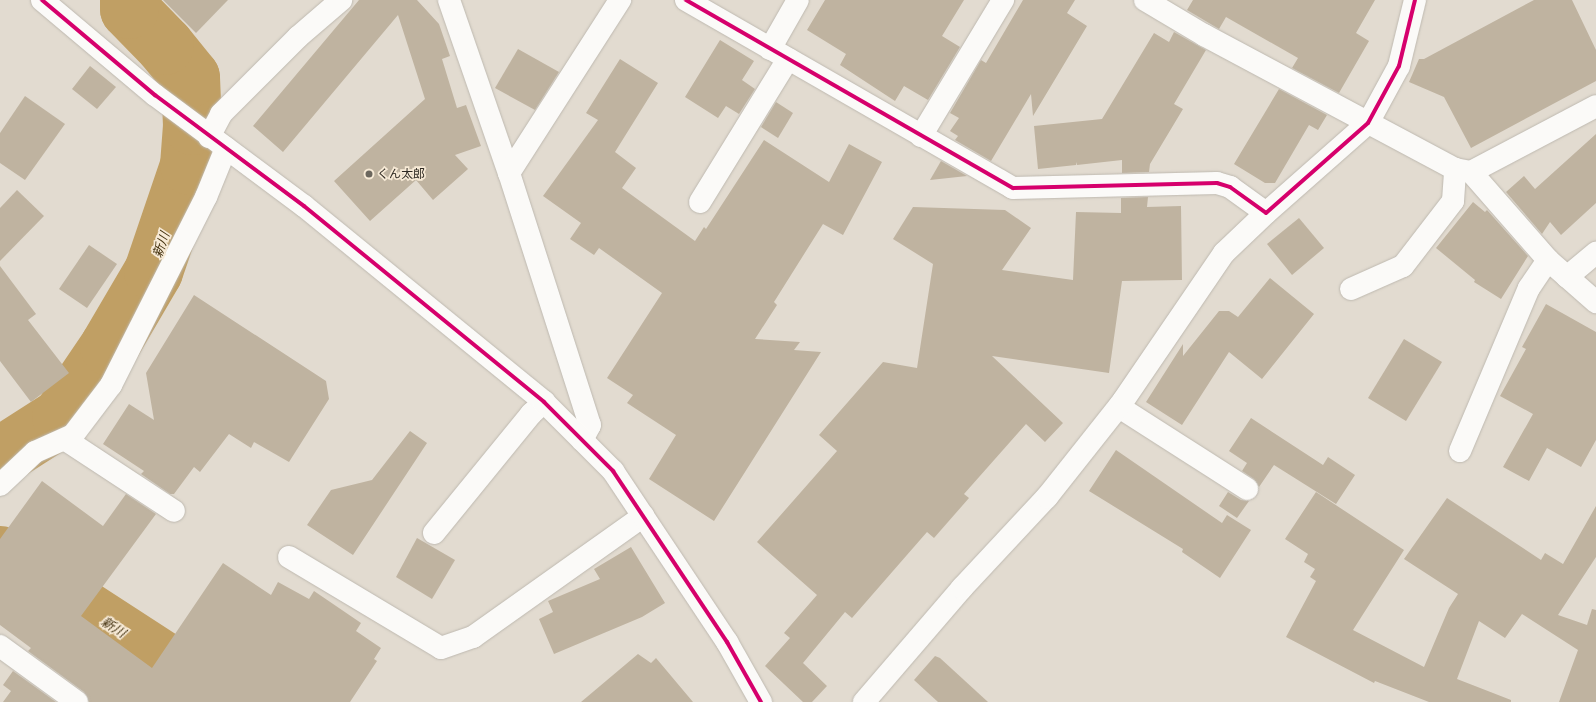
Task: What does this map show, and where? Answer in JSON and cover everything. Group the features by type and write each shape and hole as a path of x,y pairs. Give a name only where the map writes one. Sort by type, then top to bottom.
{"street":[{"path":"42,0 155,95 304,206 544,402 613,471 727,642 761,702"},
{"path":"0,486 35,452 66,440 73,435 111,385 206,197 214,140 221,114 298,37 342,0"},
{"path":"449,0 509,173 590,425 582,440"},
{"path":"509,173 620,0"},
{"path":"686,0 1013,188 1217,183 1230,187 1266,213"},
{"path":"700,202 779,54 798,0"},
{"path":"921,136 1003,0"},
{"path":"1145,0 1204,35 1368,123 1463,171 1548,260 1596,302"},
{"path":"864,702 962,588 1047,497 1119,408 1224,253 1266,213 1368,123 1398,66 1416,0"},
{"path":"1351,289 1403,266 1453,201 1463,171 1596,106"},
{"path":"1567,277 1596,253"},
{"path":"1460,451 1529,288 1548,260"},
{"path":"434,533 531,414 544,402"},
{"path":"1119,408 1247,489"},
{"path":"66,440 174,511"},
{"path":"289,557 440,648 473,637 643,516"},
{"path":"0,646 77,702"}],"building":[{"path":"163,0 228,0 196,33"},
{"path":"359,0 417,0 439,24 450,56 442,59 457,108 466,105 481,146 455,155 468,169 433,200 416,180 370,221 334,181 425,99 398,15 283,152 253,126"},
{"path":"825,0 964,0 942,36 960,47 928,100 904,86 895,101 840,65 846,54 807,30"},
{"path":"1023,0 1075,0 1067,13 1087,26 1033,116 1031,94 991,161 955,140 958,136 950,131 959,118 950,113 981,60 986,63"},
{"path":"1193,0 1375,0 1356,33 1369,41 1339,93 1292,68 1298,58 1226,17 1219,29 1187,10"},
{"path":"1534,0 1572,0 1596,50 1596,81 1471,148 1444,97 1409,82 1419,59 1424,59"},
{"path":"1174,32 1206,50 1174,104 1183,109 1150,164 1149,172 1122,173 1122,160 1077,165 1077,162 1076,165 1038,169 1034,126 1102,119 1154,33 1169,42"},
{"path":"720,40 754,61 742,80 755,89 739,114 726,106 718,118 685,97"},
{"path":"518,49 559,72 535,110 495,88"},
{"path":"620,59 658,83 615,152 636,168 622,188 695,241 704,227 706,229 764,140 829,182 849,144 882,162 843,235 823,224 774,302 777,305 755,339 800,342 794,350 821,352 714,521 649,479 676,435 627,403 633,395 607,378 662,293 599,248 594,255 570,239 581,223 543,196 598,120 586,113"},
{"path":"90,66 116,87 97,109 72,89"},
{"path":"1279,89 1327,115 1318,130 1309,125 1275,183 1265,183 1234,164"},
{"path":"25,96 65,124 25,180 0,163 0,133"},
{"path":"776,102 793,113 778,138 761,127"},
{"path":"1596,134 1596,203 1561,235 1550,222 1542,234 1506,192 1524,176 1535,189"},
{"path":"941,161 967,176 930,180"},
{"path":"17,190 44,216 0,261 0,208"},
{"path":"1148,197 1147,207 1181,206 1182,280 1122,281 1109,373 992,356 1063,423 1045,442 1026,424 964,494 969,498 934,538 927,532 852,618 845,612 803,663 827,686 812,702 803,702 765,666 790,638 784,633 817,595 757,542 837,451 819,435 883,362 917,368 933,264 893,239 913,207 1005,210 1031,228 1002,270 1073,280 1076,212 1121,213 1121,198"},
{"path":"1473,202 1485,212 1487,210 1528,256 1501,299 1474,282 1475,280 1436,248"},
{"path":"1299,218 1324,248 1292,275 1267,244"},
{"path":"89,245 117,264 87,308 59,289"},
{"path":"0,266 36,314 28,320 69,373 31,402 0,361"},
{"path":"1270,278 1314,314 1262,379 1229,352 1182,425 1146,402 1183,344 1183,356 1219,311 1229,311 1238,317"},
{"path":"194,295 326,381 329,399 289,462 254,442 251,448 229,434 200,472 194,467 174,494 170,494 141,474 144,471 103,444 129,404 154,420 146,373"},
{"path":"1546,304 1596,332 1596,440 1581,467 1547,448 1529,481 1503,467 1533,414 1500,396 1526,349 1522,347"},
{"path":"1404,339 1442,362 1406,421 1368,398"},
{"path":"1251,418 1323,465 1328,457 1355,475 1336,504 1274,465 1259,487 1254,479 1242,471 1247,463 1229,451"},
{"path":"410,431 427,443 353,555 307,525 331,490 372,480"},
{"path":"1116,450 1222,523 1227,515 1251,530 1220,578 1182,552 1183,549 1089,491"},
{"path":"42,481 103,526 126,494 156,514 81,616 152,668 223,563 271,595 278,582 309,599 314,591 361,623 356,631 381,648 374,659 377,661 350,702 89,702 84,692 28,651 31,648 0,625 0,539"},
{"path":"1228,492 1241,500 1249,501 1237,518 1219,506"},
{"path":"1316,492 1404,550 1353,630 1424,667 1449,608 1458,594 1404,559 1447,498 1541,560 1545,553 1563,564 1596,506 1596,557 1558,615 1587,625 1592,609 1596,610 1596,702 1559,702 1578,650 1522,614 1505,638 1479,621 1457,679 1511,700 1511,702 1429,702 1375,681 1374,683 1286,637 1316,581 1310,577 1315,569 1304,562 1308,554 1285,539"},
{"path":"417,538 455,560 432,599 396,577"},
{"path":"631,547 665,603 642,617 554,654 539,619 553,612 548,601 600,579 594,569"},
{"path":"638,654 651,663 656,658 693,702 581,702"},
{"path":"935,656 940,658 988,702 938,702 914,680"},
{"path":"13,671 56,702 3,702 11,691 3,685"}],"waterway":[{"name":"新川","path":"0,456 61,417 109,346 153,271 189,165 192,125 190,77 164,45 129,9 129,0"},
{"name":"新川","path":"0,555 226,702"}],"cycle path":[{"path":"42,0 155,95 304,206 544,402 613,471 727,642 761,702"},
{"path":"686,0 1013,188 1217,183 1230,187 1266,213 1368,123 1399,66 1415,0"}],"place":[{"name":"くん太郎","path":"369,174"}]}
